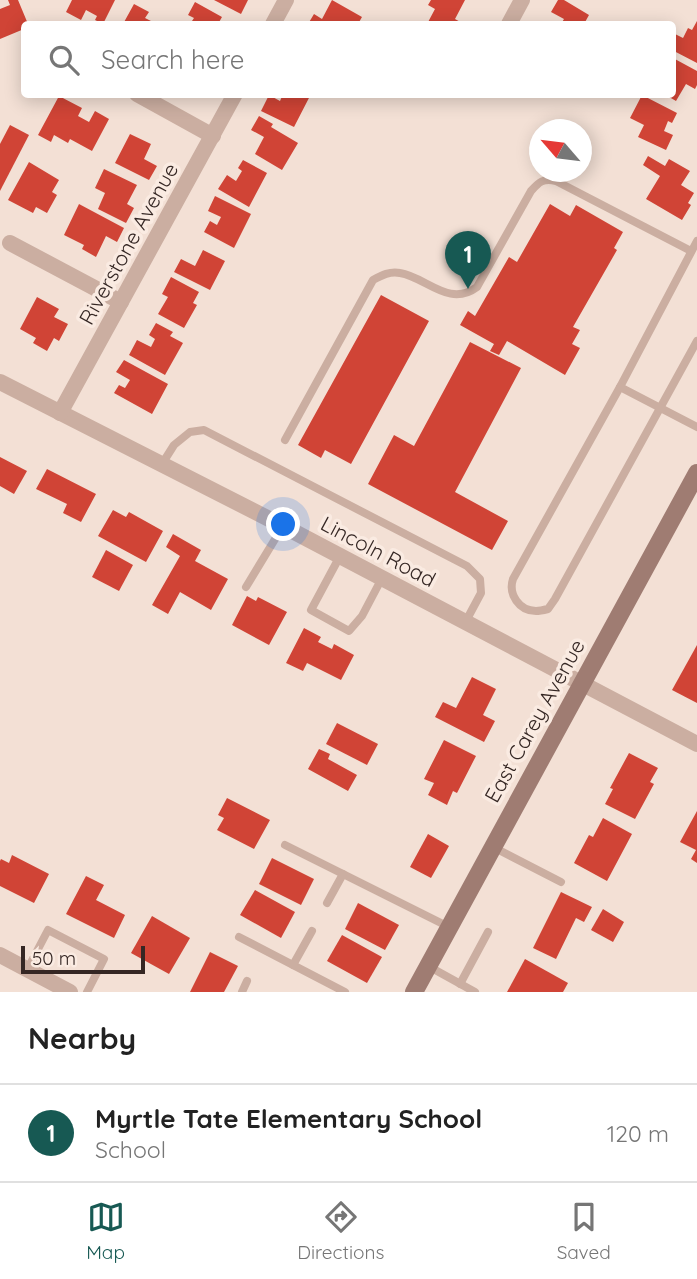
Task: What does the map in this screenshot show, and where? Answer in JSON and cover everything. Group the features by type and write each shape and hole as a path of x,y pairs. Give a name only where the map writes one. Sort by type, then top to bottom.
{"main road":[{"name":"East Carey Avenue","path":"414,992 697,473"}],"street":[{"path":"275,21 286,0"},
{"path":"511,21 522,0"},
{"path":"144,98 213,136"},
{"name":"Riverstone Avenue","path":"61,413 233,98"},
{"path":"10,243 121,302"},
{"name":"Lincoln Road","path":"0,382 466,621 697,744"},
{"path":"0,955 70,992"}],"lane":[{"path":"285,440 373,280 384,274 401,273 446,293 469,293 477,287 531,191 539,182 547,179 556,181 691,251"},
{"path":"697,241 620,387 513,579 510,587 513,596 524,608 536,611 548,609 555,599 697,341"},
{"path":"620,387 697,426"},
{"path":"162,464 174,445 190,432 204,430 264,459 467,566 480,579 481,593 466,621"},
{"path":"246,587 283,526"},
{"path":"340,556 311,610 349,631 362,616 382,578"},
{"path":"285,845 449,927"},
{"path":"493,847 561,882"},
{"path":"327,903 343,874"},
{"path":"27,970 48,930 104,960 87,992"},
{"path":"293,965 312,931"},
{"path":"460,984 488,932"},
{"path":"239,937 345,992"},
{"path":"428,966 475,992"},
{"path":"242,992 247,981"}],"building":[{"path":"8,0 18,0 27,21 21,21 21,30 0,39 0,9 10,5"},
{"path":"72,0 115,0 104,21 95,20 97,16 86,10 81,20 66,12"},
{"path":"214,0 248,0 241,14"},
{"path":"332,0 362,17 360,21 310,21 314,14 322,19"},
{"path":"431,0 465,0 455,19 459,21 429,21 435,9 428,5"},
{"path":"558,0 564,0 589,15 586,21 563,21 564,19 551,12"},
{"path":"195,2 222,17 220,21 192,21 194,18 188,15"},
{"path":"134,4 149,12 145,18 151,21 125,21"},
{"path":"697,21 697,63 676,52 676,34 683,38 688,28 692,30"},
{"path":"676,60 697,71 697,85 695,89 686,84 676,101 671,98 676,98"},
{"path":"58,98 82,108 78,116 89,122 95,111 109,119 92,151 70,139 68,143 54,135 51,142 38,135"},
{"path":"268,98 280,101 281,98 309,98 294,127 261,111"},
{"path":"640,98 648,98 677,113 672,123 668,121 664,131 673,135 666,150 638,137 644,125 630,118"},
{"path":"259,116 273,124 271,127 298,143 282,170 255,154 264,137 251,130"},
{"path":"10,125 29,135 0,191 0,144"},
{"path":"130,134 151,144 144,159 157,166 149,180 115,163"},
{"path":"648,156 665,166 669,159 690,171 681,185 694,193 688,203 691,205 682,220 646,199 660,176 643,165"},
{"path":"243,160 267,173 249,207 218,189 227,175 236,181 242,171 238,168"},
{"path":"29,162 59,180 52,192 57,195 47,213 36,207 33,213 8,200"},
{"path":"104,169 137,185 127,204 134,208 126,223 98,209 105,193 95,188"},
{"path":"215,196 251,214 234,248 204,232 210,221 217,225 221,217 208,211"},
{"path":"79,204 124,228 117,242 106,236 96,257 82,249 84,245 64,235"},
{"path":"550,204 570,216 576,205 623,232 614,248 617,250 573,327 580,330 572,344 580,348 565,375 507,341 499,355 490,351 494,344 460,325 468,311 475,316 509,257 517,262"},
{"path":"203,250 225,261 210,290 174,272 181,259 195,266"},
{"path":"171,277 199,292 193,303 197,305 184,328 158,314 168,297 162,294"},
{"path":"381,295 429,321 351,464 325,450 321,458 298,445"},
{"path":"37,297 59,309 54,317 68,324 59,341 54,338 47,351 33,343 36,338 20,329"},
{"path":"156,323 173,332 170,336 183,343 165,375 129,355 137,340 151,347 155,339 149,335"},
{"path":"470,342 521,368 455,492 508,521 492,550 368,484 394,435 414,446"},
{"path":"124,360 168,384 152,414 114,393 119,385 125,388 130,380 116,372"},
{"path":"0,457 27,471 14,494 0,486"},
{"path":"47,469 96,494 81,522 63,513 67,504 36,489"},
{"path":"113,510 126,517 129,512 163,531 146,562 98,536"},
{"path":"173,534 201,550 195,561 228,579 211,610 180,592 168,614 152,605 180,556 166,547"},
{"path":"106,550 133,565 119,591 92,577"},
{"path":"247,596 256,601 258,597 287,612 269,645 232,625"},
{"path":"304,628 321,637 318,642 332,649 334,644 354,655 341,680 307,663 303,671 286,663"},
{"path":"697,645 697,703 672,690"},
{"path":"472,677 496,689 483,715 495,721 484,742 435,717 443,702 456,708"},
{"path":"337,723 378,744 367,765 326,744"},
{"path":"444,740 476,756 457,793 453,791 447,805 428,795 434,783 424,779"},
{"path":"319,749 330,754 328,759 357,775 348,791 308,769"},
{"path":"629,753 658,768 650,782 654,784 635,819 605,804 613,789 610,788"},
{"path":"227,798 270,820 254,849 217,830 224,818 218,815"},
{"path":"697,811 697,863 691,859 696,850 680,842"},
{"path":"603,818 632,834 607,881 574,863 589,835 593,837"},
{"path":"428,834 449,846 431,878 410,867"},
{"path":"12,855 49,874 34,903 0,886 0,861 1,859 9,863"},
{"path":"272,858 314,879 301,905 259,884"},
{"path":"86,876 104,885 96,900 125,915 114,938 66,914"},
{"path":"255,890 295,912 281,938 240,915"},
{"path":"561,892 592,907 584,922 576,918 556,959 533,948"},
{"path":"358,903 399,925 385,950 345,929"},
{"path":"603,909 624,922 613,942 591,930"},
{"path":"152,916 190,938 169,974 131,953"},
{"path":"342,935 382,957 367,983 327,961"},
{"path":"210,952 238,966 224,992 190,992"},
{"path":"525,959 568,983 563,992 507,992"}],"place":[{"name":"Myrtle Tate Elementary School","path":"468,289"}]}
